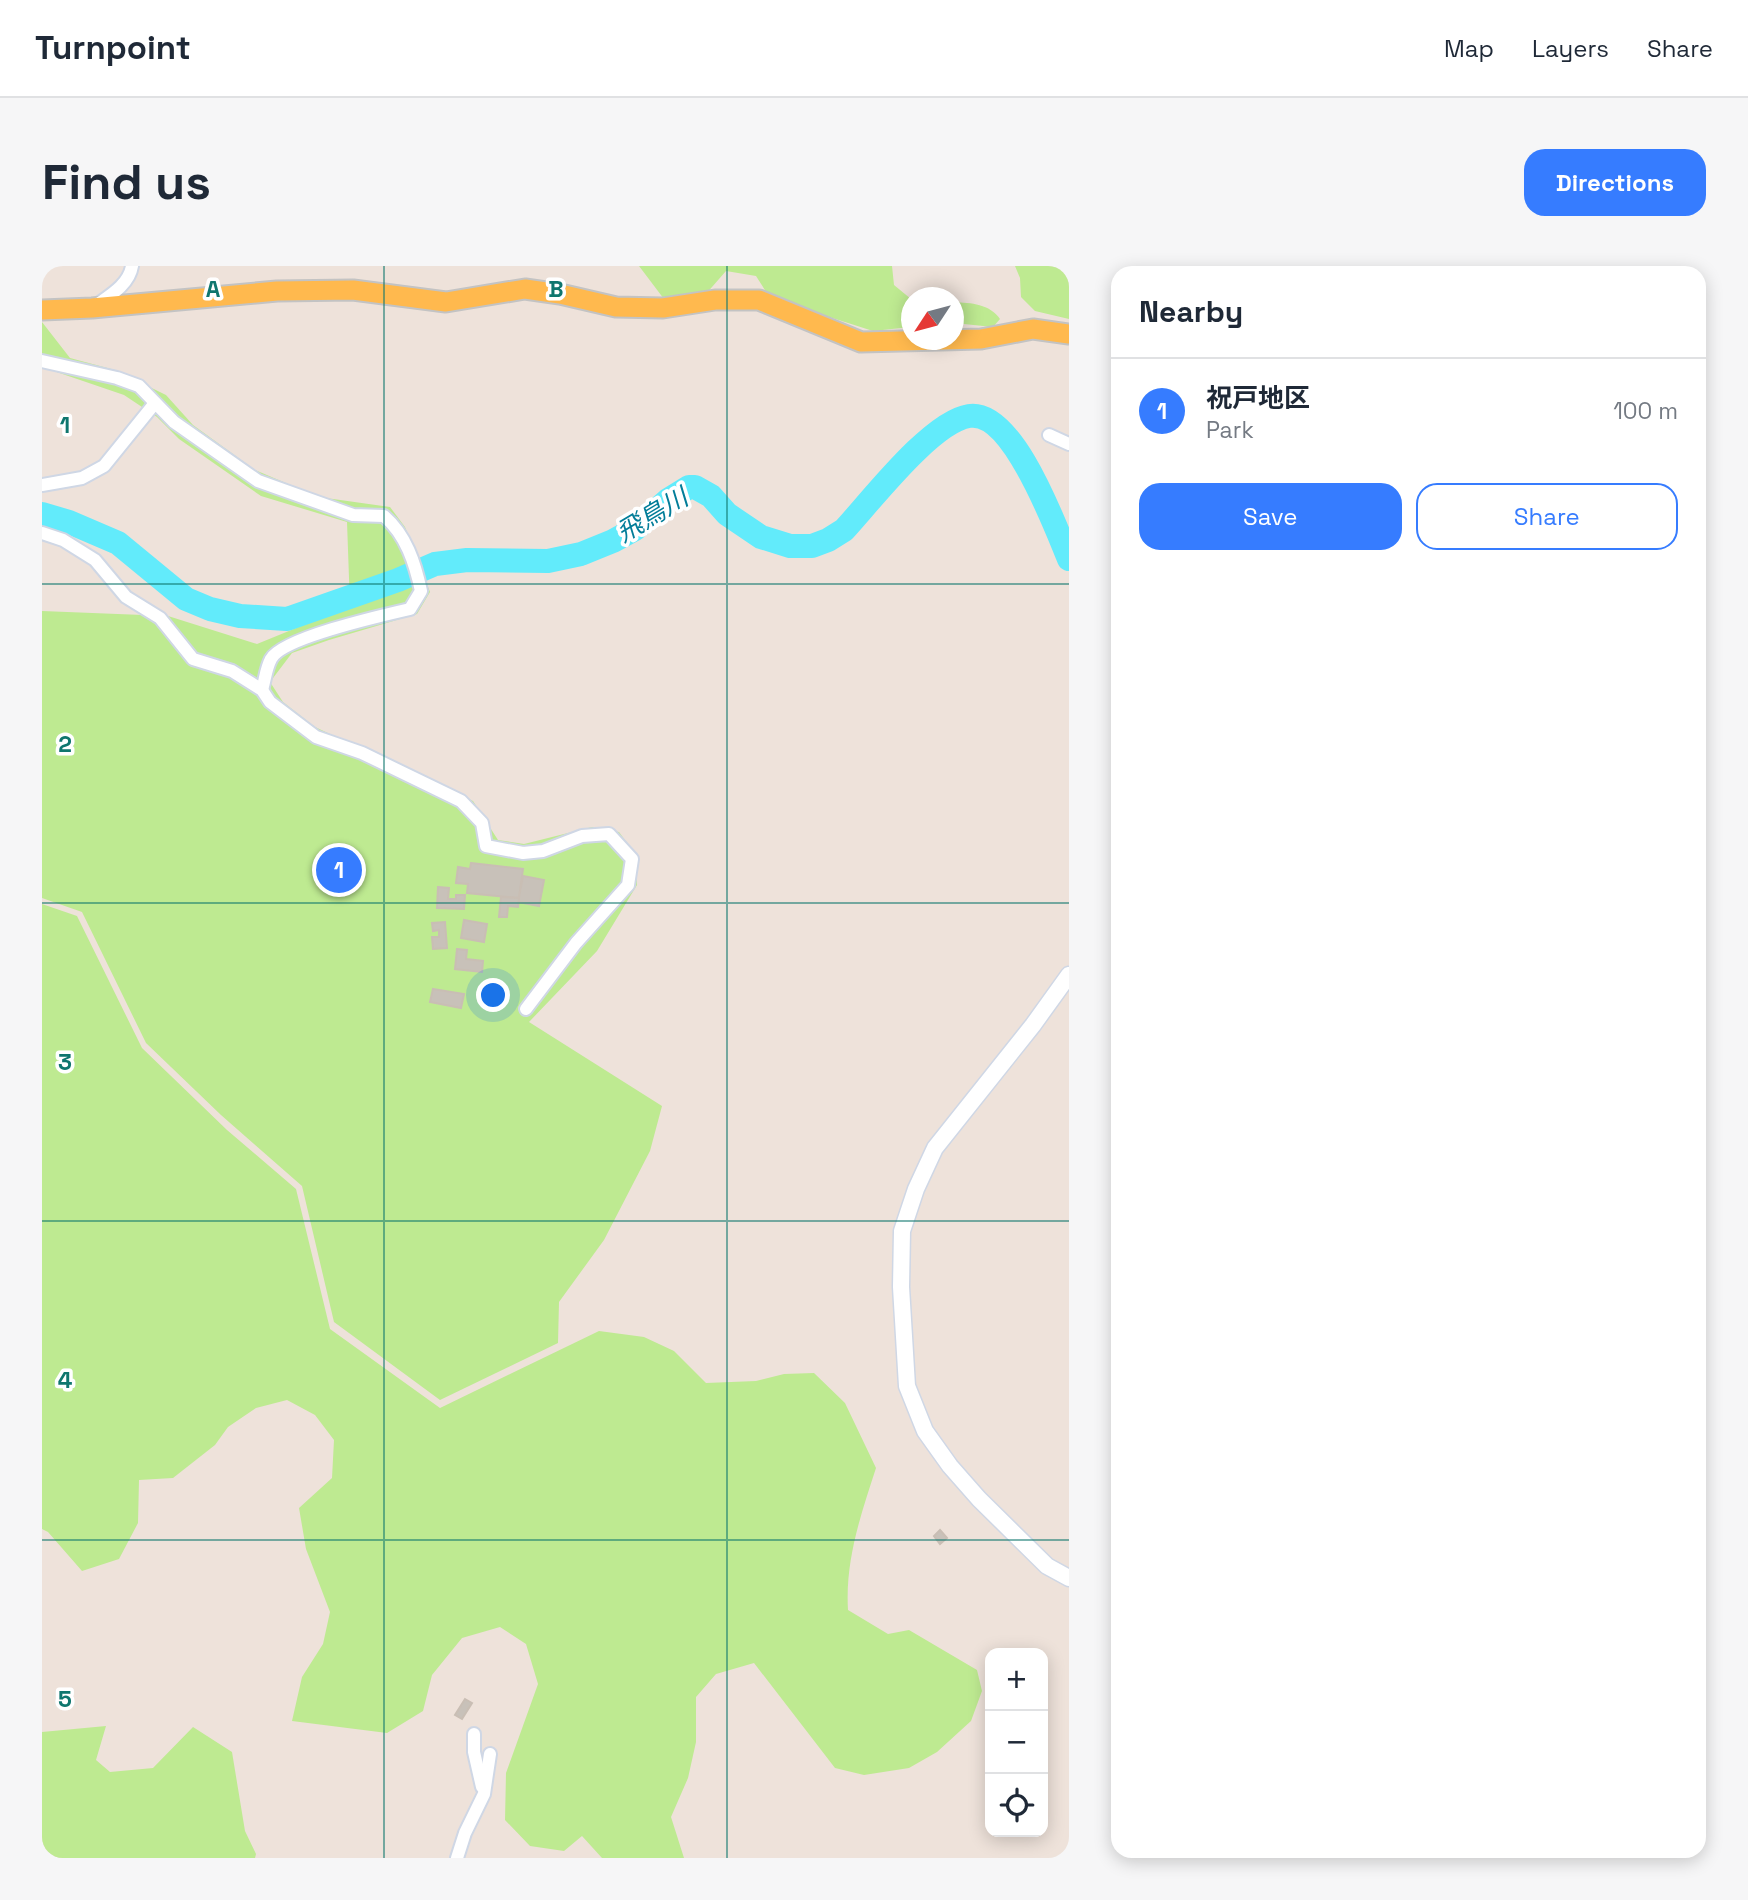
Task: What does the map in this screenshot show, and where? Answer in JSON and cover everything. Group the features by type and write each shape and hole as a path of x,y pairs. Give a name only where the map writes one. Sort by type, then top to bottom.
{"main road":[{"path":"42,310 92,309 276,291 354,290 446,302 525,289 616,307 663,308 715,300 759,300 861,342 981,339 1032,329 1069,334"}],"street":[{"path":"92,309 124,283 131,272 131,266"},
{"path":"42,361 117,378 139,386 184,429 258,481 353,515 384,516 396,526 415,565 421,591 410,608 317,633 279,651 272,656 262,690"},
{"path":"42,485 82,478 104,466 155,403"},
{"path":"1048,435 1069,444"},
{"path":"42,533 63,540 96,560 126,597 160,618 193,659 232,671 262,690 270,702 316,737 362,753 461,801 482,823 486,846 523,853 543,851 582,836 609,834 625,849 632,859 628,885 576,943 526,1009"},
{"path":"1069,975 1033,1025 935,1148 916,1189 902,1231 901,1287 907,1386 925,1432 979,1499 1047,1566 1069,1578"},
{"path":"474,1734 474,1752 484,1794"},
{"path":"457,1858 465,1833 484,1794 490,1754"}],"green space":[{"path":"639,266 892,266 894,285 901,291 901,328 873,331 770,298 756,276 726,271 705,295 667,303"},
{"path":"1015,266 1069,266 1069,319 1035,311 1021,297 1020,278"},
{"path":"964,303 986,307 996,314 1000,319 993,327 964,324"},
{"path":"42,322 70,358 115,370 166,395 193,425 255,470 319,497 390,507 405,527 430,592 417,614 292,653 270,682 283,702 315,727 473,801 498,840 524,844 592,827 619,832 636,855 637,885 597,951 529,1022 662,1106 650,1151 604,1240 559,1302 558,1343 440,1400 334,1322 302,1186 221,1115 146,1043 82,912 42,898 42,611 168,616 257,644 350,606 347,522 261,496 179,439 157,417 124,395 42,367"},
{"path":"42,904 77,916 142,1048 227,1130 296,1189 330,1329 440,1408 599,1331 644,1337 674,1351 706,1383 756,1381 784,1374 814,1373 845,1403 876,1468 852,1555 848,1610 888,1634 909,1630 977,1670 982,1691 971,1721 937,1752 909,1768 864,1775 835,1768 754,1663 716,1674 696,1697 696,1742 688,1778 671,1817 684,1858 602,1858 582,1836 564,1851 530,1846 505,1820 506,1773 538,1684 526,1644 500,1627 462,1638 432,1675 423,1711 387,1733 292,1721 302,1677 323,1644 330,1612 306,1549 299,1508 332,1478 334,1440 315,1415 287,1400 256,1408 228,1427 215,1445 173,1478 139,1480 138,1523 119,1559 82,1571 48,1532 42,1529"},
{"path":"106,1726 96,1760 110,1772 153,1768 193,1727 232,1752 245,1831 256,1854 255,1858 42,1858 42,1732"}],"building":[{"path":"471,863 523,869 519,898 467,893 468,884 456,883 458,867 470,869"},
{"path":"523,876 544,880 539,906 518,902"},
{"path":"438,887 449,888 448,899 465,895 464,909 437,908"},
{"path":"501,897 519,898 518,907 508,906 507,917 499,917"},
{"path":"464,920 487,924 484,942 461,938"},
{"path":"445,922 447,948 433,949 432,937 439,937 439,930 433,931 432,923"},
{"path":"457,949 467,950 466,959 483,961 482,972 455,969"},
{"path":"433,989 464,994 461,1008 430,1002"},
{"path":"940,1530 947,1538 940,1544 934,1536"},
{"path":"465,1699 472,1703 462,1719 455,1715"}],"waterway":[{"name":"飛鳥川","path":"42,514 69,522 118,543 186,599 210,609 240,616 287,619 398,580 435,564 467,560 548,561 581,554 635,529 668,500 689,487 695,487 711,496 727,514 761,537 790,546 812,546 844,530 920,447 954,421 969,416 985,419 1001,431 1016,449 1043,497 1069,559"}],"place":[{"name":"祝戸地区","path":"339,870"}]}
